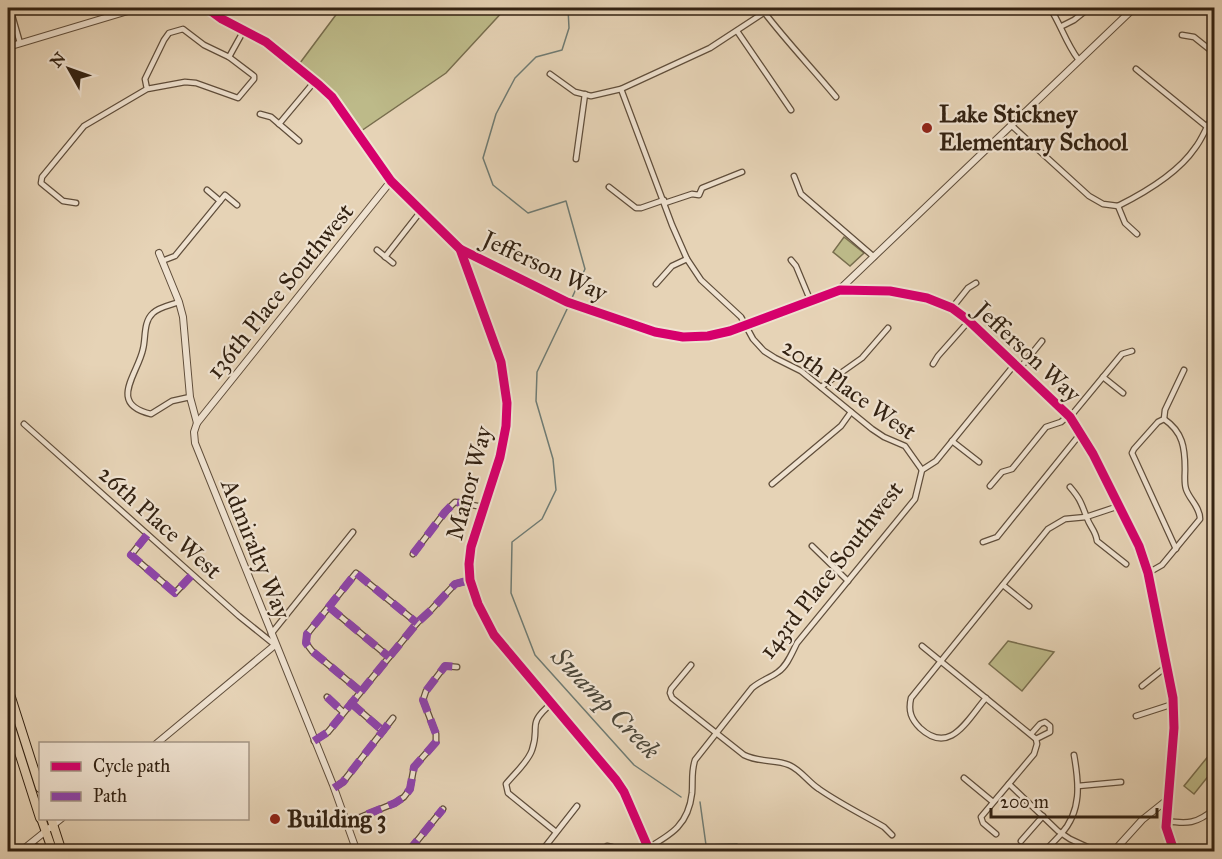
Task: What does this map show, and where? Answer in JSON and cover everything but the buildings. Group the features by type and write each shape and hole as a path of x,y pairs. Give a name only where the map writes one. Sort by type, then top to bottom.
{"highway":[{"path":"8,688 39,785"},
{"path":"8,708 22,730"},
{"path":"8,718 39,812"},
{"path":"42,820 53,852"},
{"path":"52,822 62,852"},
{"path":"20,852 36,848 45,852"}],"street":[{"path":"10,8 20,43"},
{"path":"8,46 138,8"},
{"name":"Manor Way","path":"207,8 222,19 266,42 332,97 391,181 460,249 501,362 507,403 506,426 500,457 471,547 470,580 478,604 494,635 624,792 649,850"},
{"path":"550,74 575,92 591,96 621,89 710,48 771,8"},
{"path":"1050,8 1062,26 1064,38 1078,60"},
{"path":"1062,26 1089,8"},
{"path":"840,290 1134,8"},
{"path":"764,12 836,97"},
{"path":"76,203 63,201 42,183 42,177 84,126 147,89 185,82 196,83 238,98 254,76 229,57 204,45 183,29 169,33 145,79 147,89"},
{"path":"229,57 244,30"},
{"path":"736,31 790,110"},
{"path":"1182,34 1194,37 1215,53"},
{"path":"1136,69 1206,126"},
{"path":"279,124 315,81"},
{"name":"20th Place West","path":"621,89 687,259 701,280 733,308 753,339 764,351 801,371 884,437 905,446 922,470"},
{"path":"576,159 585,94"},
{"path":"260,114 272,117 299,141"},
{"path":"1011,125 1089,196 1103,204 1118,206 1142,194 1173,171 1195,148 1206,126 1215,117"},
{"path":"609,187 636,208 641,208 692,194 699,195 702,188 742,172"},
{"path":"794,176 801,194 874,257"},
{"name":"136th Place Southwest","path":"197,423 391,181"},
{"path":"207,190 220,201"},
{"path":"162,261 175,256 225,195 237,205"},
{"path":"1118,206 1125,223 1137,234"},
{"path":"385,257 421,212"},
{"name":"Jefferson Way","path":"460,249 582,308 655,332 683,338 708,336 746,326 840,290 860,289 927,298 952,308 969,321 1070,416 1139,546 1148,573 1173,704 1174,728 1166,821 1168,836 1176,852"},
{"path":"376,250 393,263"},
{"name":"Admiralty Way","path":"159,253 179,302 187,349 190,397 197,423 194,432 198,450 334,788 357,852"},
{"path":"656,284 672,266 687,259"},
{"path":"791,260 796,266 811,302"},
{"path":"952,308 968,288 976,283"},
{"path":"179,302 153,313 147,321 143,351 128,385 129,400 135,407 151,414 172,401 190,397"},
{"path":"933,364 969,321"},
{"path":"821,387 862,358 888,328"},
{"name":"143rd Place Southwest","path":"641,852 649,850 672,834 684,819 690,807 691,772 695,760 752,687 778,672 797,643 915,499 922,470 936,461 1042,341"},
{"path":"990,486 1002,472 1012,469 1046,427 1070,416 1122,354 1132,351"},
{"path":"1176,549 1132,453 1134,448 1164,418 1165,410 1184,370"},
{"path":"1103,377 1123,393"},
{"path":"772,484 841,426 851,412"},
{"path":"1148,573 1162,565 1198,523 1200,515 1186,489 1184,447 1181,435 1175,426 1164,418"},
{"name":"26th Place West","path":"24,424 147,535 275,645"},
{"path":"983,542 997,537 1081,434"},
{"path":"952,441 979,462"},
{"path":"1070,487 1083,504 1097,541 1126,564"},
{"path":"413,554 455,502 483,507"},
{"path":"986,698 955,734 946,739 936,739 921,729 912,718 909,709 911,698 1048,529 1065,519 1086,517 1119,506"},
{"path":"271,634 353,532"},
{"path":"147,535 131,555 175,593 192,574"},
{"path":"812,546 848,580"},
{"path":"360,692 306,644 307,634 356,573 417,622"},
{"path":"314,741 328,732 417,622 455,584 470,580"},
{"path":"1003,585 1029,606"},
{"path":"329,607 388,657"},
{"path":"158,742 275,645"},
{"path":"922,646 1037,741"},
{"path":"691,665 671,689 671,696 744,755 755,760 787,764 800,771 821,791 884,827 892,835"},
{"path":"346,823 395,803 410,789 414,767 436,742 436,734 423,700 426,691 445,666 457,667"},
{"path":"1142,686 1167,666"},
{"path":"327,697 344,712"},
{"path":"351,703 382,731"},
{"path":"552,703 540,713 534,723 535,741 532,752 506,784 508,793 556,832"},
{"path":"1136,716 1173,704"},
{"path":"334,788 343,782 393,718"},
{"path":"996,834 981,820 981,817 1034,754 1037,741 1050,732 1050,726 1045,722 1040,724 1031,734"},
{"path":"1044,852 1062,833 1075,810 1078,786 1074,755"},
{"path":"964,778 993,802"},
{"path":"1078,786 1121,782"},
{"path":"1009,784 1062,833 1098,852"},
{"path":"1113,852 1148,815 1167,800"},
{"path":"541,852 577,806"},
{"path":"408,852 443,809"},
{"path":"1166,821 1186,824 1196,821 1215,809"},
{"path":"1021,842 1043,816"},
{"path":"20,852 45,832 52,822"},
{"path":"601,852 607,846 618,852"}],"shaded area":[{"path":"341,8 506,8 446,73 361,131 333,91 300,63"},
{"path":"844,237 864,253 850,266 833,252"},
{"path":"1008,641 1054,652 1022,691 989,664"},
{"path":"1214,749 1214,769 1194,794 1184,786"}],"waterway":[{"name":"Swamp Creek","path":"568,8 569,28 562,50 536,57 515,78 496,114 483,158 493,185 528,213 566,201 585,269 571,300"},
{"name":"Swamp Creek","path":"569,305 537,372 536,401 553,459 556,490 542,519 512,542 511,593 535,655 634,765 681,797"},
{"name":"Swamp Creek","path":"700,802 706,845 737,844 747,852"}],"marked path":[{"path":"413,554 455,502 483,507"},
{"path":"147,535 131,555 175,593 192,575"},
{"path":"360,691 312,651 306,643 307,634 356,573 417,623"},
{"path":"314,741 328,732 417,623 455,584 470,580"},
{"path":"329,607 389,657"},
{"path":"346,823 395,803 410,789 414,767 436,742 436,734 423,700 426,691 445,666 457,667"},
{"path":"327,697 343,712"},
{"path":"351,703 383,731"},
{"path":"334,788 343,782 393,718"},
{"path":"408,852 443,809"}],"cycle path":[{"path":"207,8 222,19 266,42 332,97 391,181 460,249 501,362 507,403 506,426 500,457 471,547 470,580 478,604 494,635 624,792 650,852"},
{"path":"460,249 567,302 655,332 683,337 708,336 730,331 840,290 890,291 927,298 952,308 968,320 1070,417 1093,454 1139,546 1148,573 1173,698 1174,728 1166,827 1176,852"}],"place":[{"name":"Lake Stickney Elementary School","path":"927,128"},
{"name":"Building 3","path":"275,819"}]}
